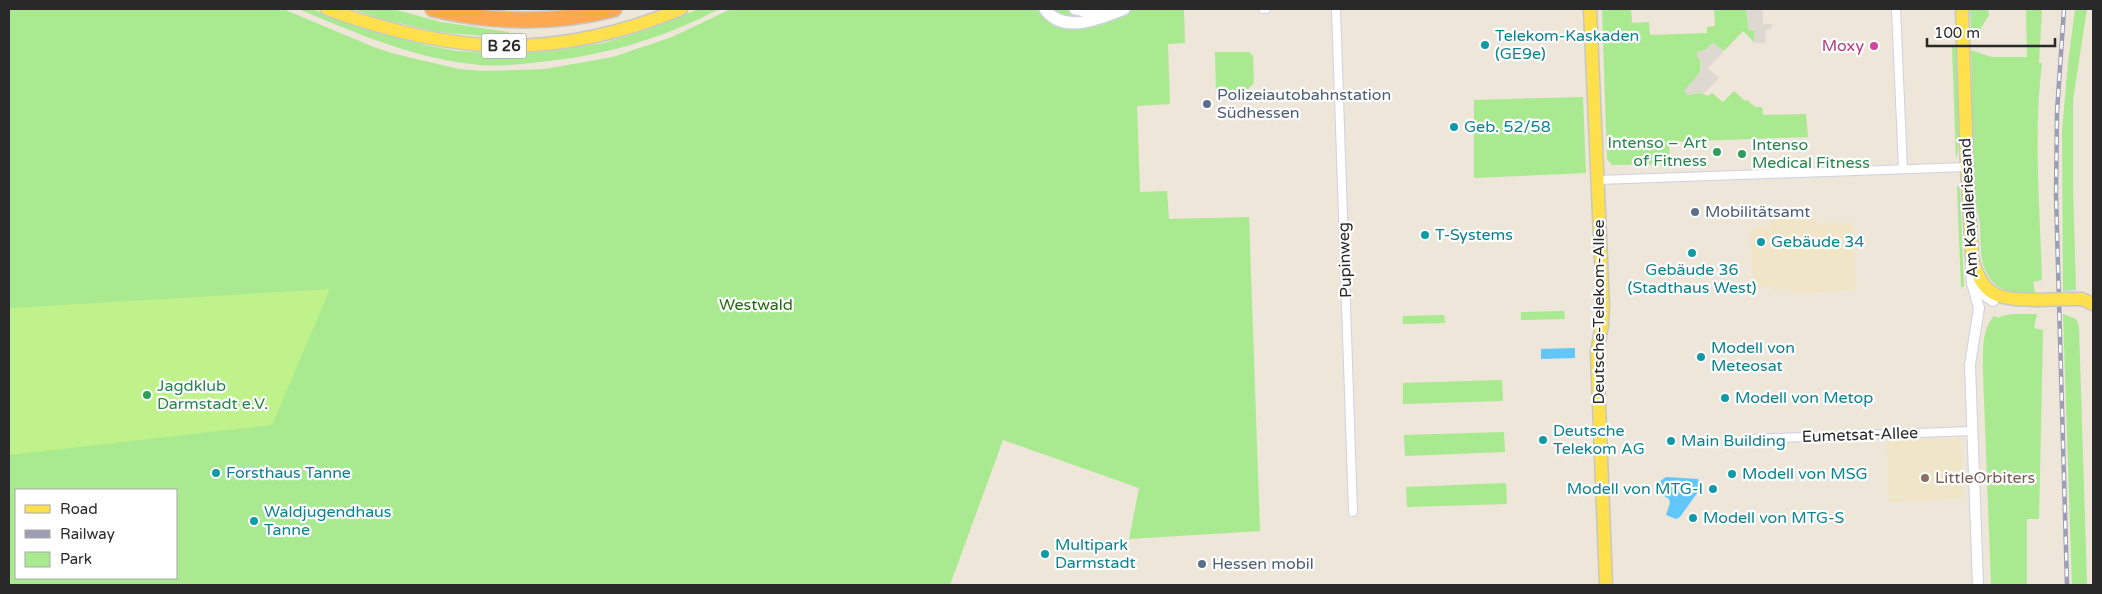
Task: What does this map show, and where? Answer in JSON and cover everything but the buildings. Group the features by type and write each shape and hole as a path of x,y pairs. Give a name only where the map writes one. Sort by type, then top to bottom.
{"highway":[{"path":"433,9 481,18 508,20 568,17 614,9"}],"main road":[{"name":"B 26","path":"327,9 369,24 419,37 471,45 506,46 548,45 601,36 637,26 681,9"},
{"path":"1045,9 1052,18 1069,23 1080,22 1124,9"},
{"path":"1075,9 1096,14 1111,14"},
{"name":"Deutsche-Telekom-Allee","path":"1590,9 1602,318 1597,352 1606,585"},
{"name":"Am Kavalleriesand","path":"1962,9 1966,167 1972,257"},
{"path":"1972,257 1981,283 1995,294 2010,299 2068,299 2082,300 2093,304"}],"street":[{"name":"Pupinweg","path":"1336,9 1354,512"},
{"path":"1896,9 1903,169"},
{"path":"1598,180 1966,167"},
{"path":"1972,257 1977,288 1983,295 1993,301"},
{"name":"Am Kavalleriesand","path":"1972,257 1972,283 1979,308 1970,365 1978,585"},
{"path":"1979,308 1986,303 2010,299"},
{"name":"Eumetsat-Allee","path":"1747,438 1973,431"}],"shaded area":[{"path":"1746,9 1763,9 1763,24 1772,24 1771,29 1766,29 1765,43 1754,43 1754,31 1749,30"},
{"path":"1713,43 1724,51 1708,68 1719,78 1704,93 1688,95 1684,91 1699,73 1702,66 1701,61 1697,57 1697,52 1705,50"},
{"path":"1816,217 1816,224 1853,222 1856,290 1792,293 1791,289 1773,290 1772,286 1753,287 1751,228 1770,227 1770,219"},
{"name":"LittleOrbiters","path":"1961,438 1963,498 1889,502 1887,440"}],"green space":[{"name":"Westwald","path":"9,9 283,9 376,48 459,69 483,71 545,69 613,57 672,37 731,9 1184,9 1185,43 1168,44 1170,104 1137,106 1140,192 1167,191 1169,219 1249,217 1260,531 1129,539 1139,488 1003,440 950,585 9,585"},
{"path":"298,9 312,9 370,31 425,45 457,51 508,54 552,51 604,43 646,30 698,9 719,9 676,29 609,51 522,64 479,65 448,61 404,50 361,35"},
{"path":"353,9 393,9 441,22 509,32 507,38 438,32 378,18"},
{"path":"1602,9 1631,9 1632,23 1649,22 1650,35 1707,33 1707,27 1715,26 1714,9 1746,9 1749,30 1755,30 1754,42 1743,31 1724,51 1713,43 1705,50 1697,52 1701,64 1699,73 1684,91 1688,95 1700,93 1708,96 1712,93 1723,102 1734,91 1755,107 1762,107 1763,115 1806,114 1808,137 1669,142 1670,164 1612,165 1607,159"},
{"path":"1970,9 1988,9 1989,15 1979,31 1971,30"},
{"path":"2026,9 2042,9 2039,63 2042,63 2039,90 2038,144 2042,280 2033,282 2036,297 2004,290 1989,277 1981,252 1980,225 1973,173 1971,50 1991,57 2027,57"},
{"path":"2075,9 2087,9 2073,100 2076,290 2063,291 2062,131"},
{"path":"1952,46 1956,46 1959,106 1959,139 1956,159"},
{"path":"1215,52 1249,52 1253,56 1254,83 1244,93 1216,93"},
{"path":"1583,97 1586,173 1474,178 1474,100"},
{"path":"1957,186 1960,186 1964,287 1961,287"},
{"name":"Jagdklub Darmstadt e.V.","path":"330,289 272,425 9,455 9,308"},
{"path":"1564,311 1565,319 1521,320 1521,312"},
{"path":"2013,314 2037,314 2034,328 2043,330 2039,519 2027,519 2027,585 1991,585 1983,372 1984,342 1987,328 1994,316 1999,318"},
{"path":"2063,314 2076,319 2079,327 2087,585 2072,585"},
{"path":"1444,315 1445,323 1403,324 1403,316"},
{"path":"1502,380 1503,401 1403,404 1403,383"},
{"path":"1504,432 1505,452 1405,456 1404,435"},
{"path":"1506,483 1507,504 1407,507 1406,487"}],"water":[{"path":"1575,348 1575,358 1541,359 1541,349"},
{"path":"1666,477 1698,479 1700,489 1680,517 1676,519 1666,515 1670,503 1669,499 1658,492 1659,482"}],"railway":[{"path":"2064,9 2057,112 2056,195 2067,585"}],"place":[{"name":"Telekom-Kaskaden (GE9e)","path":"1485,45"},
{"name":"Moxy","path":"1874,46"},
{"name":"Polizeiautobahnstation Südhessen","path":"1207,104"},
{"name":"Geb. 52/58","path":"1454,127"},
{"name":"Intenso – Art of Fitness","path":"1717,152"},
{"name":"Intenso Medical Fitness","path":"1742,154"},
{"name":"Mobilitätsamt","path":"1695,212"},
{"name":"T-Systems","path":"1425,235"},
{"name":"Gebäude 34","path":"1761,242"},
{"name":"Gebäude 36 (Stadthaus West)","path":"1692,253"},
{"name":"Modell von Meteosat","path":"1701,357"},
{"name":"Jagdklub Darmstadt e.V.","path":"147,395"},
{"name":"Modell von Metop","path":"1725,398"},
{"name":"Deutsche Telekom AG","path":"1543,440"},
{"name":"Main Building","path":"1671,441"},
{"name":"Forsthaus Tanne","path":"216,473"},
{"name":"Modell von MSG","path":"1732,474"},
{"name":"LittleOrbiters","path":"1925,478"},
{"name":"Modell von MTG-I","path":"1713,489"},
{"name":"Modell von MTG-S","path":"1693,518"},
{"name":"Waldjugendhaus Tanne","path":"254,521"},
{"name":"Multipark Darmstadt","path":"1045,554"},
{"name":"Hessen mobil","path":"1202,564"}]}
